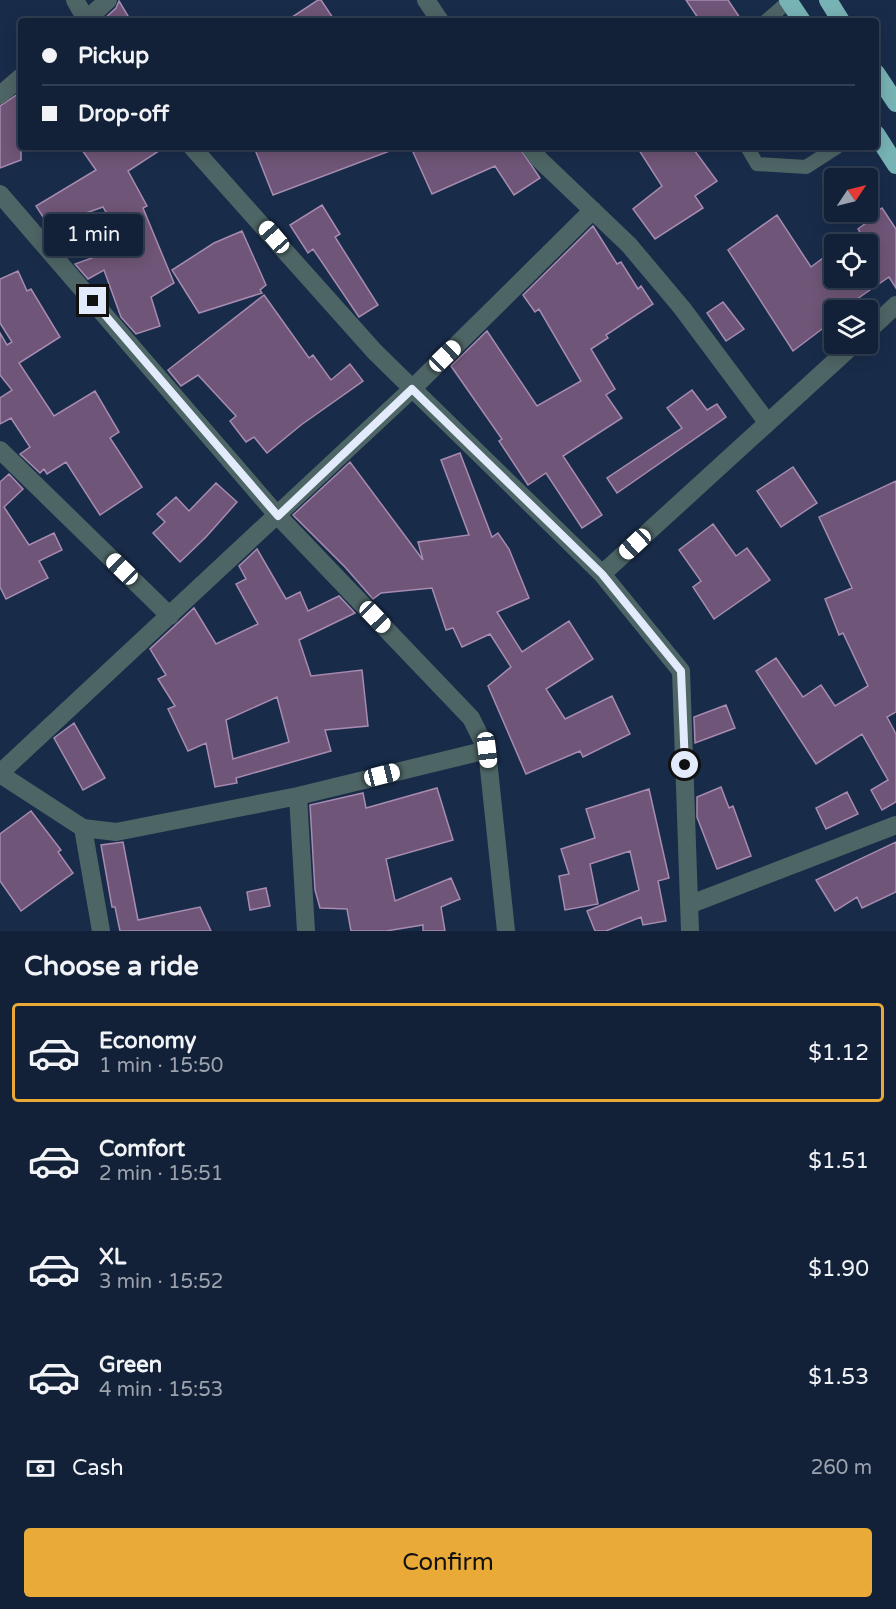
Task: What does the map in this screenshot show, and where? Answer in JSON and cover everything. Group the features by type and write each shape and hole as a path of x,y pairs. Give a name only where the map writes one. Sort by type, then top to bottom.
{"highway":[{"path":"789,0 800,18"},
{"path":"879,78 896,103"},
{"path":"879,139 896,165"}],"street":[{"path":"75,0 84,18"},
{"path":"89,18 108,0"},
{"path":"426,0 438,18"},
{"path":"0,95 18,80"},
{"path":"195,150 375,351 602,574 681,671 691,904 690,931"},
{"path":"532,150 629,245 682,308 768,423"},
{"path":"0,194 278,516 471,718 487,750 506,931"},
{"path":"487,750 298,796 116,832 83,828 3,765 278,516 412,389 593,210"},
{"path":"878,322 896,305"},
{"path":"602,574 843,354"},
{"path":"3,457 170,616"},
{"path":"298,796 306,931"},
{"path":"691,904 896,825"},
{"path":"83,828 101,931"}],"lane":[{"path":"769,18 789,0"},
{"path":"749,150 757,164 806,167 832,150"}],"building":[{"path":"321,0 333,18 291,18"},
{"path":"686,0 728,0 740,18 698,18"},
{"path":"119,1 129,18 105,18 116,8"},
{"path":"18,94 18,150 21,150 21,160 0,168 0,106"},
{"path":"82,150 160,150 128,171 147,206 143,208 174,283 151,297 160,326 136,334 121,317 104,270 88,279 75,264 125,246 103,207 49,226 36,206 96,170"},
{"path":"255,150 392,150 273,195"},
{"path":"418,150 521,150 540,178 514,195 495,166 432,194 413,152"},
{"path":"639,150 694,150 717,181 695,196 703,208 655,239 633,209 662,186"},
{"path":"322,205 340,234 335,237 378,305 359,317 313,249 308,253 290,225"},
{"path":"882,208 896,229 896,288 889,277 878,285 878,234 861,234 858,229 865,222 878,222 878,211"},
{"path":"777,215 811,267 824,257 824,288 873,288 856,300 824,300 824,328 793,351 728,250"},
{"path":"593,226 617,264 621,262 638,289 641,286 653,304 606,335 608,338 591,349 615,389 606,395 622,418 563,456 602,515 582,528 546,473 528,485 499,441 502,439 451,366 487,331 537,406 581,381 539,309 535,312 523,295"},
{"path":"242,231 266,285 260,290 262,293 199,313 172,270 214,243"},
{"path":"18,271 27,291 31,289 60,337 19,363 54,416 95,391 119,432 110,438 142,487 100,515 66,462 47,474 44,469 40,473 20,454 30,447 11,418 0,424 0,398 12,390 0,375 0,333 7,345 12,342 0,323 0,279"},
{"path":"264,295 309,358 313,355 331,380 350,364 363,381 301,425 267,453 254,437 246,442 230,421 236,416 198,375 181,386 168,370"},
{"path":"723,302 744,329 726,341 707,313"},
{"path":"692,390 707,410 717,404 726,417 617,493 607,478 682,428 667,408"},
{"path":"460,453 492,537 498,533 509,549 529,598 497,612 522,652 569,621 593,659 546,689 565,719 612,696 630,734 583,757 580,751 526,774 488,686 511,667 490,634 462,647 453,628 446,630 432,588 381,593 373,599 293,515 350,462 423,560 418,542 469,535 441,460"},
{"path":"793,467 817,503 781,527 757,491"},
{"path":"9,474 23,489 4,507 29,545 54,533 62,550 39,561 48,578 6,599 0,587 0,482"},
{"path":"896,481 896,712 887,717 896,734 896,802 882,810 871,790 888,780 862,734 816,764 756,671 776,658 803,697 821,685 835,706 868,686 843,633 839,635 825,599 852,588 819,517"},
{"path":"216,483 237,502 180,562 153,533 165,522 157,514 176,497 189,511"},
{"path":"713,524 736,556 747,548 770,580 714,619 693,587 701,581 679,550"},
{"path":"257,549 286,599 300,592 308,611 339,596 355,613 299,640 311,676 362,670 368,726 325,730 331,751 236,778 237,783 215,787 206,743 188,751 168,709 175,706 158,679 166,675 150,649 194,608 216,644 258,624 236,584 246,579 239,566","holes":["277,697 289,742 233,759 226,720"]},
{"path":"726,705 735,728 695,743 694,717"},
{"path":"74,723 105,778 83,790 54,738"},
{"path":"721,787 729,808 733,806 751,856 717,869 697,817 697,797"},
{"path":"437,788 453,840 386,859 395,901 451,878 460,899 441,907 445,931 423,931 423,925 386,931 351,931 347,909 320,908 315,890 310,805 363,793 366,808"},
{"path":"649,789 669,878 658,881 666,921 643,925 641,917 606,931 595,931 587,911 639,890 630,851 590,864 598,904 565,910 559,876 569,874 561,849 595,838 586,809"},
{"path":"847,792 858,814 826,829 816,808"},
{"path":"31,811 61,850 58,852 73,873 21,911 0,881 0,834"},
{"path":"123,842 138,920 200,907 211,931 120,931 115,907 112,907 101,845"},
{"path":"896,842 896,892 862,908 857,897 835,911 816,880"},
{"path":"266,888 270,906 250,910 247,892"}],"route":[{"path":"93,301 278,516 412,389 602,574 681,671 685,765"}]}
